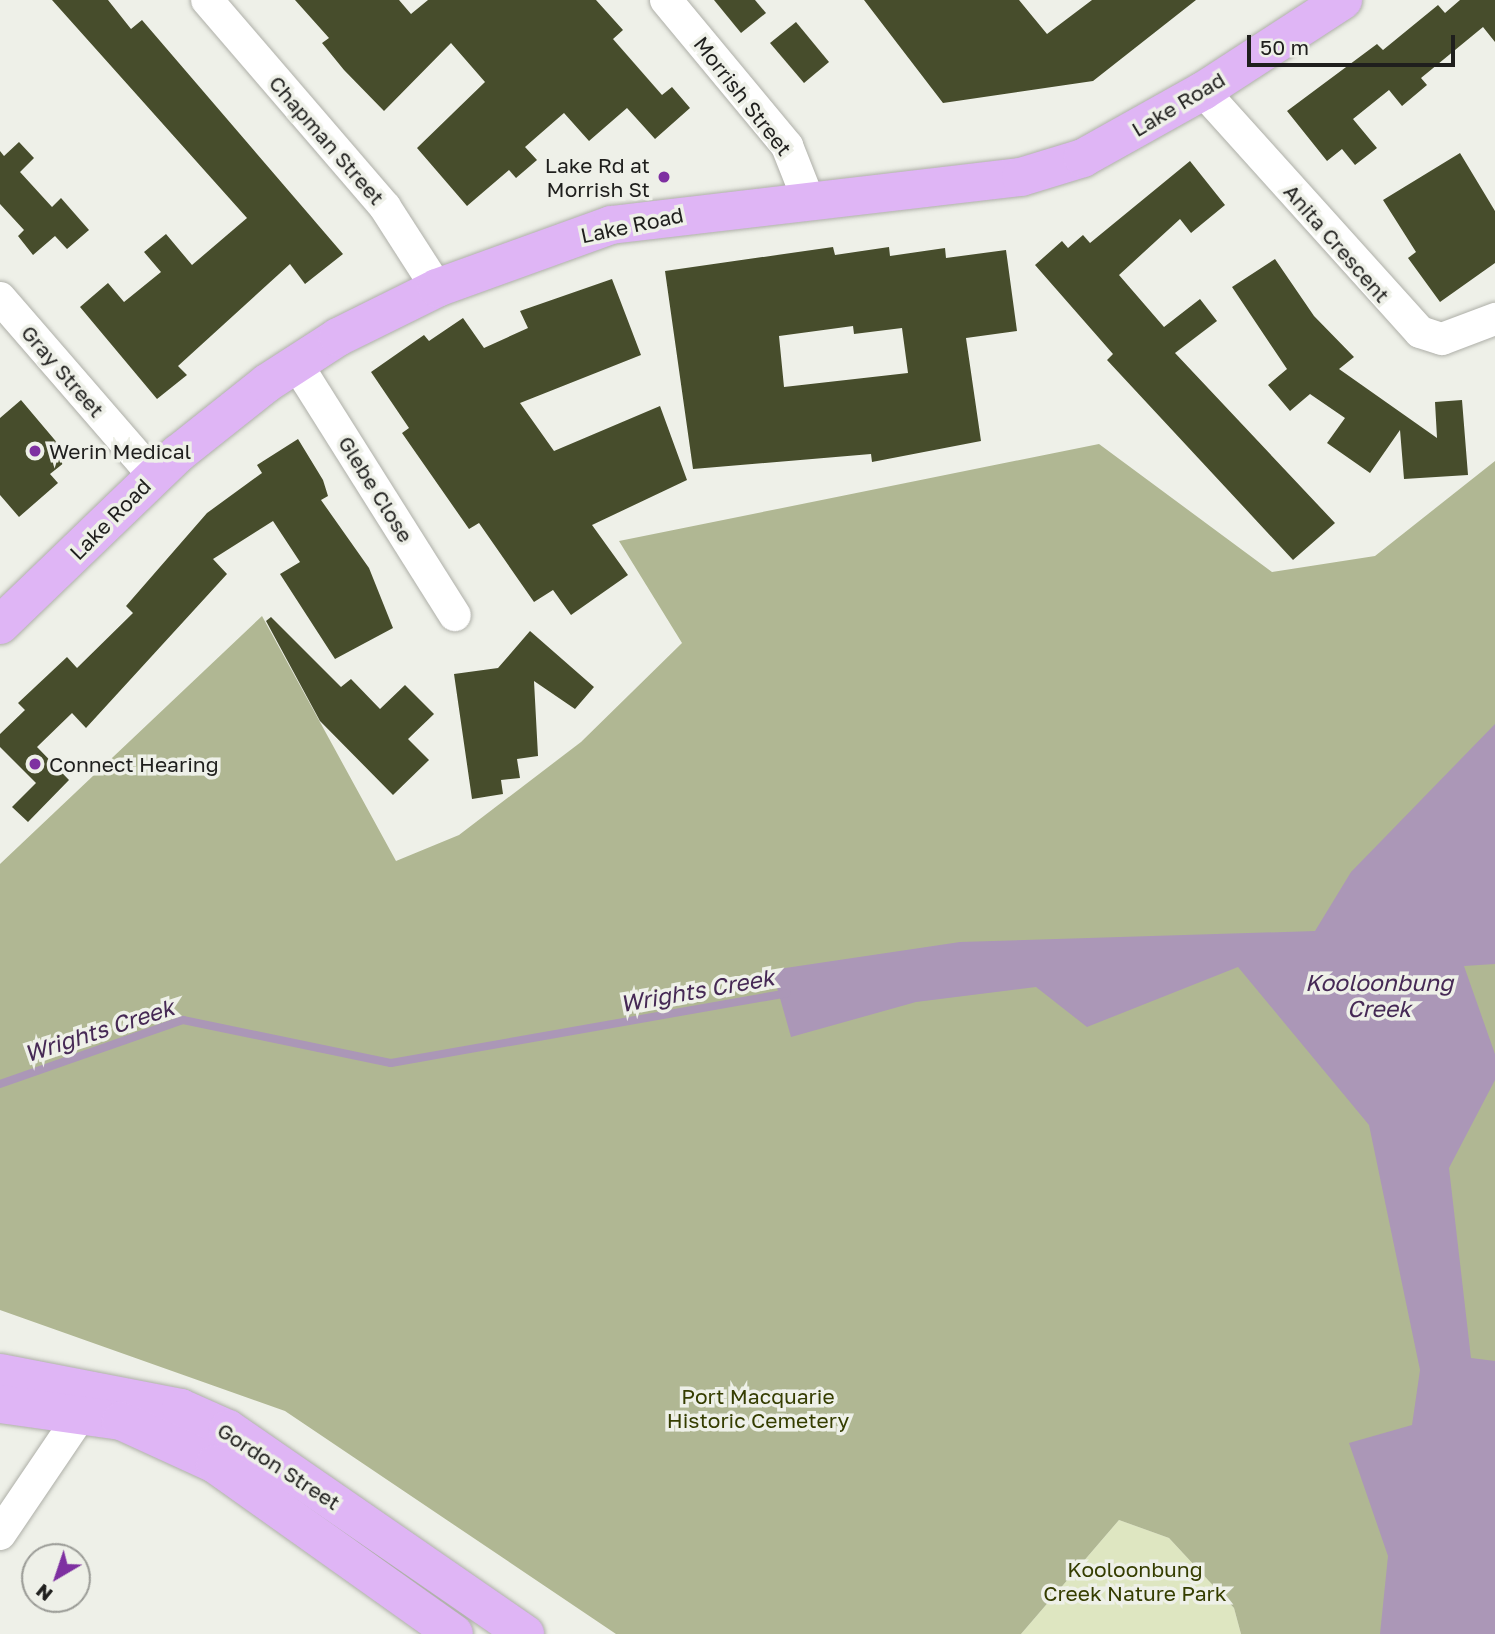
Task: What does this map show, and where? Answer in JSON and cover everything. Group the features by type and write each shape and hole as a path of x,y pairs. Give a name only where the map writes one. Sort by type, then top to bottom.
{"main road":[{"name":"Lake Road","path":"0,625 154,475 296,363 437,288 518,253 611,225 808,199 1021,177 1083,158 1203,91 1343,0"},
{"name":"Gordon Street","path":"0,1373 181,1408 228,1429 525,1634"},
{"name":"Gordon Street","path":"0,1404 121,1421 215,1464 454,1634"}],"street":[{"name":"Chapman Street","path":"207,0 385,207 437,288"},
{"name":"Morrish Street","path":"666,0 787,146 808,199"},
{"name":"Anita Crescent","path":"1203,91 1420,332 1442,340 1495,319"},
{"name":"Gray Street","path":"0,298 154,475"},
{"name":"Glebe Close","path":"296,363 455,615"},
{"path":"0,1534 80,1416"}],"green space":[{"name":"Port Macquarie Historic Cemetery","path":"1099,444 1272,572 1375,556 1495,461 1495,1634 1241,1634 1234,1608 1169,1538 1119,1520 1021,1634 616,1634 285,1411 0,1310 0,864 262,616 396,861 459,835 581,742 682,643 619,541"},
{"name":"Kooloonbung Creek Nature Park","path":"1119,1520 1169,1538 1234,1608 1241,1634 1021,1634"}],"water":[{"name":"Kooloonbung Creek","path":"1495,724 1495,964 1464,966 1495,1054 1495,1080 1449,1168 1471,1358 1495,1361 1495,1634 1380,1634 1388,1556 1349,1443 1412,1425 1420,1370 1369,1125 1238,967 1087,1027 1036,987 916,1002 791,1037 772,970 960,942 1315,931 1351,872"}],"building":[{"path":"52,0 108,0 131,29 142,20 343,254 305,284 290,264 178,366 187,375 157,399 80,307 108,283 124,302 161,272 144,252 166,234 192,265 247,218"},
{"path":"295,0 399,0 411,14 428,0 596,0 623,30 613,39 662,95 672,87 690,108 655,139 627,108 589,141 564,113 525,147 537,160 516,178 509,170 467,206 417,148 485,82 451,43 384,111 322,43 329,38"},
{"path":"714,0 755,0 766,13 741,33"},
{"path":"864,0 1019,0 1047,34 1092,0 1196,0 1093,81 943,103"},
{"path":"1460,0 1495,0 1495,42 1483,27 1421,78 1427,85 1402,106 1389,90 1353,119 1377,148 1355,165 1342,149 1327,161 1287,111 1377,44 1383,50 1438,5 1445,13"},
{"path":"796,22 829,62 804,83 770,43"},
{"path":"19,142 34,158 20,172 52,207 61,198 89,230 67,249 55,236 33,255 18,236 24,230 0,204 0,151 4,156"},
{"path":"1460,153 1495,211 1495,263 1440,302 1408,258 1416,252 1383,200"},
{"path":"1190,161 1225,205 1191,233 1180,219 1119,275 1164,327 1200,299 1217,321 1175,353 1335,523 1293,560 1107,360 1113,354 1035,265 1062,241 1068,248 1083,235 1090,243"},
{"path":"833,247 835,255 889,247 890,256 945,248 946,258 1006,250 1017,331 966,338 981,441 872,462 871,454 693,469 665,271","holes":["853,326 854,334 902,328 908,373 784,387 779,336"]},
{"path":"1275,259 1314,316 1354,357 1339,369 1437,438 1435,402 1462,400 1468,475 1404,479 1400,430 1370,473 1327,443 1345,418 1310,394 1290,411 1268,385 1287,369 1232,287"},
{"path":"612,279 641,355 520,403 554,451 660,406 687,480 592,525 628,575 571,615 553,590 534,602 479,523 469,529 402,433 409,428 371,372 424,335 429,341 463,318 484,348 528,328 520,311"},
{"name":"Werin Medical","path":"21,400 70,458 50,474 58,483 19,517 0,495 0,418"},
{"path":"298,439 323,480 328,496 321,500 369,568 393,628 335,659 280,574 300,562 273,521 213,559 227,574 86,728 72,713 37,747 69,780 28,822 12,807 36,783 0,747 0,734 25,710 18,703 67,657 77,668 133,613 126,606 207,513 262,473 257,465"},
{"path":"271,617 341,687 351,679 380,709 405,685 434,714 408,739 429,760 393,795 320,721 266,621"},
{"path":"530,631 594,687 575,709 534,681 538,756 517,759 520,778 501,780 503,794 472,799 454,674 498,668"}],"waterway":[{"name":"Wrights Creek","path":"0,1084 183,1020 391,1063 787,993"}],"place":[{"name":"Lake Rd at Morrish St","path":"664,177"},
{"name":"Werin Medical","path":"35,451"},
{"name":"Connect Hearing","path":"35,764"}]}
